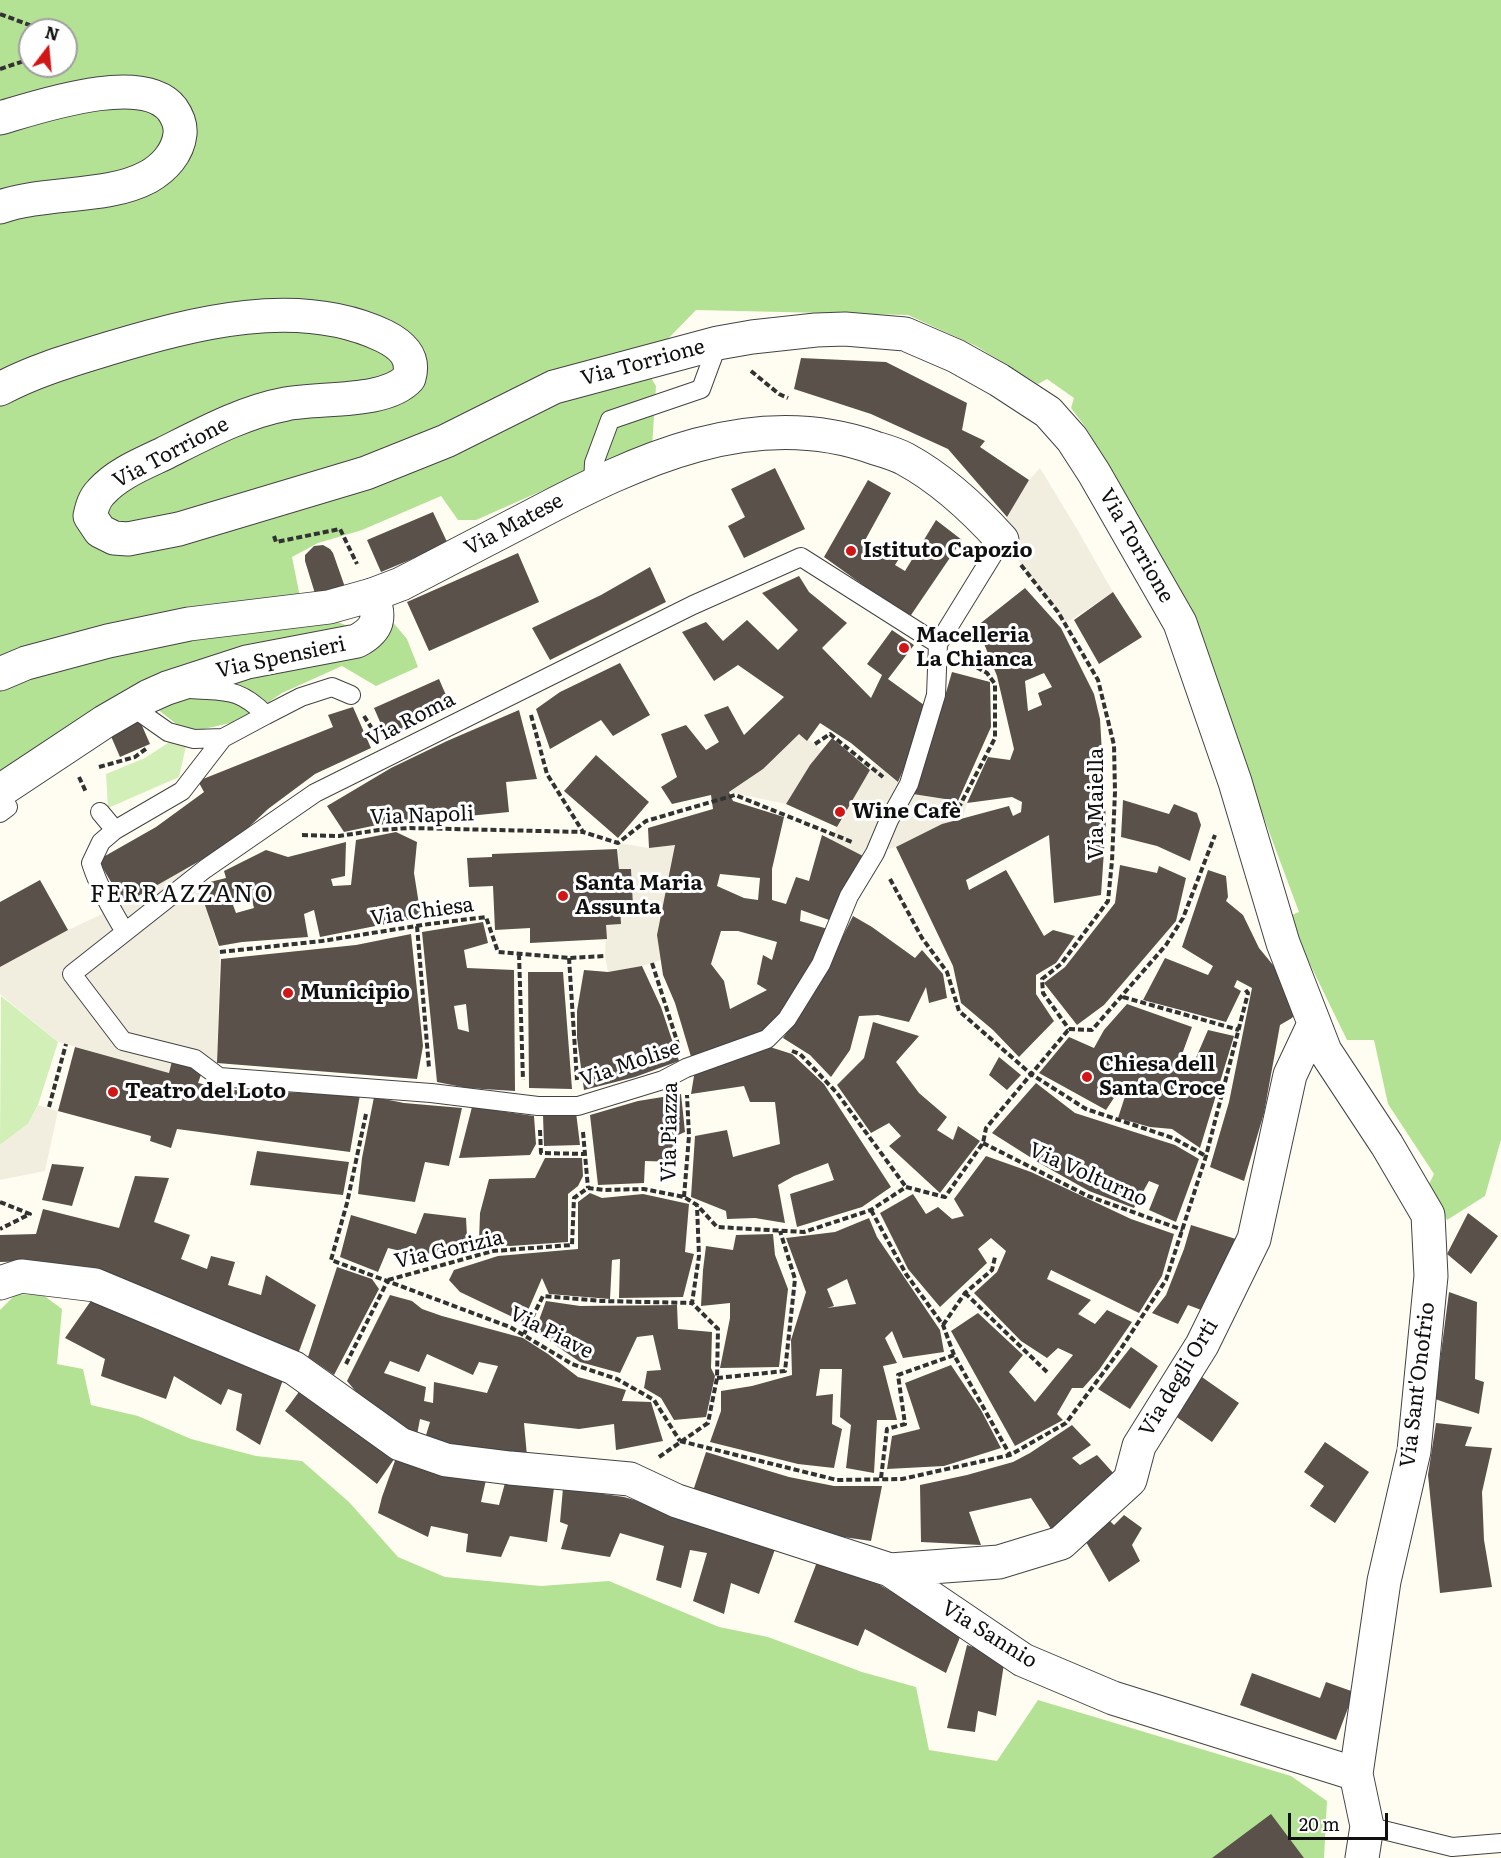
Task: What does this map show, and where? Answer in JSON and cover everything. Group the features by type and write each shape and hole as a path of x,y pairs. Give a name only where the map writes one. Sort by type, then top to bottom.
{"street":[{"path":"0,118 77,97 129,92 149,95 163,101 176,115 180,129 177,146 168,160 160,170 142,180 122,186 26,199 0,207"},
{"name":"Via Torrione","path":"0,389 14,381 68,360 126,343 244,318 297,315 342,321 382,335 405,351 412,364 410,378 391,391 297,402 256,411 206,432 117,478 95,499 90,516 100,531 114,538 128,539 179,529 366,473 446,441 554,387 718,343 752,337 845,329 905,334 939,348 999,380 1043,408 1064,429 1094,473 1180,623 1235,782 1283,943 1314,1024"},
{"name":"Via Matese","path":"0,674 26,663 108,641 189,624 329,607 372,595 401,584 594,484 652,460 715,440 763,432 807,432 856,441 904,458 949,488 980,515 1002,540"},
{"name":"Via Spensieri","path":"3,804 131,706 167,688 247,662 357,641 370,633 376,621 376,607 372,595"},
{"name":"Via degli Orti","path":"890,1570 999,1562 1061,1543 1130,1480 1139,1446 1202,1345 1254,1239 1290,1075 1314,1024"},
{"name":"Via Sant'Onofrio","path":"1314,1024 1325,1051 1387,1145 1428,1215 1431,1276 1413,1451 1384,1581 1356,1774"},
{"name":"Via Sannio","path":"0,1283 21,1276 95,1285 294,1368 400,1444 446,1460 630,1479 677,1501 890,1570 1023,1660 1113,1698 1356,1774"},
{"path":"1356,1774 1367,1826 1362,1858"}],"lane":[{"name":"Via Torrione","path":"594,484 594,464 609,420 701,389 718,343"},
{"path":"938,644 1002,540"},
{"name":"Via Roma","path":"72,974 192,879 315,793 693,605 801,557 938,644"},
{"name":"Via Molise","path":"72,974 123,1041 195,1059 219,1077 431,1093 531,1105 578,1106 663,1080 686,1068 767,1039 787,1019 821,964 849,896 875,853 889,820 909,784 936,695 938,644"},
{"path":"125,932 106,901 91,863 101,842 115,830 182,791 223,738 301,697 332,687 351,695"},
{"path":"167,688 234,692 251,700 266,715"},
{"path":"131,706 168,732 194,739 223,738"},
{"path":"100,813 115,830"},
{"path":"1367,1826 1452,1847 1501,1843"}],"path":[{"path":"0,14 18,21"},
{"path":"0,69 18,63"},
{"name":"Via Maiella","path":"1002,540 1058,612 1098,680 1114,745 1115,792 1108,901 1062,964 1042,979 1043,993 1069,1029"},
{"path":"889,820 958,809 995,738 995,684 987,673 938,644"},
{"path":"523,689 547,774 583,832"},
{"path":"351,695 389,756"},
{"path":"96,769 135,757 168,732"},
{"path":"815,744 830,734 872,768"},
{"path":"78,774 87,771"},
{"name":"Via Napoli","path":"262,830 309,836 339,836 410,828 583,832 618,843 646,821 735,795 833,834"},
{"path":"767,1039 800,1054 837,1093 906,1187 945,1197 983,1143 986,1128 1069,1029 1092,1030 1166,945 1183,918 1215,834"},
{"path":"875,853 922,938 947,972 959,1011 1031,1074 1086,1109 1173,1138 1206,1156"},
{"name":"Via Chiesa","path":"220,952 322,941 486,917 498,952 569,958 605,956"},
{"path":"417,926 431,1093"},
{"path":"519,954 531,1105 541,1153 586,1154"},
{"path":"569,958 578,1106 586,1154 588,1188 644,1189 684,1197 697,1205 717,1227 804,1232 871,1210 906,1187"},
{"name":"Via Piazza","path":"652,963 686,1068 688,1136 684,1197"},
{"path":"680,1441 837,1480 902,1479 1010,1455 1066,1423 1120,1350 1166,1280 1206,1156 1248,993 1244,988"},
{"path":"1123,997 1239,1030"},
{"path":"48,1107 66,1044"},
{"name":"Via Piave","path":"371,1089 347,1203 332,1260 510,1327 572,1364 617,1379 654,1400 680,1441"},
{"name":"Via Volturno","path":"983,1143 1088,1196 1183,1230"},
{"name":"Via Gorizia","path":"388,1280 493,1251 572,1245 574,1198 588,1188"},
{"path":"0,1202 30,1214 0,1229"},
{"path":"692,1303 699,1256 697,1205"},
{"path":"871,1210 906,1274 943,1325 954,1355 1010,1455"},
{"path":"717,1378 785,1371 795,1279 780,1231"},
{"path":"943,1325 965,1293 992,1270 995,1257"},
{"path":"331,1395 388,1280"},
{"path":"965,1293 1047,1372"},
{"path":"524,1335 543,1296 601,1301 692,1303 718,1329 717,1378 708,1424 680,1441"},
{"path":"881,1478 887,1429 905,1424 898,1375 954,1355"}],"green space":[{"path":"0,0 1501,0 1501,1140 1485,1196 1447,1220 1429,1184 1434,1174 1388,1104 1374,1040 1347,1040 1287,917 1299,912 1213,681 1139,521 1086,428 1071,408 1074,398 1047,379 1038,384 976,346 908,315 696,310 661,346 639,358 656,386 652,447 546,489 476,520 458,520 441,496 362,530 318,543 292,557 302,607 350,627 391,620 407,639 418,667 376,686 342,666 282,693 235,722 190,732 129,687 0,773"},
{"path":"171,741 186,746 179,777 108,808 106,774 145,758"},
{"path":"1,996 58,1042 38,1105 28,1124 0,1145"},
{"path":"16,1294 43,1295 62,1309 57,1364 83,1369 91,1405 138,1416 191,1439 256,1456 302,1461 349,1502 398,1557 445,1577 541,1586 609,1581 719,1627 768,1637 862,1672 916,1687 929,1750 997,1761 1038,1700 1291,1776 1327,1801 1324,1858 0,1858 0,1310"}],"shaded area":[{"path":"1040,468 1113,592 1065,624 1002,540 1007,517 1029,480"},
{"path":"799,734 822,751 810,765 786,804 729,792"},
{"path":"875,764 898,782 967,803 963,818 942,824 896,847 863,856 830,840"},
{"path":"618,843 649,848 675,845 661,960 608,972 605,956 606,925 621,924 620,906 633,905 631,869 619,869"},
{"path":"184,869 198,885 220,952 217,1063 202,1072 169,1073 58,1042 0,994 0,967 68,930 124,904"},
{"path":"38,1105 58,1111 45,1171 0,1180 0,1145 28,1124"}],"building":[{"path":"801,358 886,362 967,403 962,430 985,441 980,447 1029,480 1007,517 948,449 871,414 794,389"},
{"path":"775,468 805,529 744,558 728,526 745,517 731,489"},
{"name":"Istituto Capozio","path":"868,480 891,493 863,544 882,556 888,547 900,557 895,565 905,571 936,520 962,540 909,618 824,557"},
{"path":"433,512 448,544 381,572 367,540"},
{"path":"323,545 333,553 346,590 317,600 305,555 314,546"},
{"path":"518,553 539,602 429,651 407,602"},
{"path":"650,567 666,602 550,660 532,628 601,595"},
{"path":"799,576 809,592 847,623 822,648 871,698 882,675 867,664 892,630 914,645 888,679 924,705 919,734 898,782 851,743 820,723 807,741 799,734 763,769 729,792 733,801 784,817 772,869 772,900 786,904 796,877 809,881 822,835 863,856 832,921 801,910 800,921 828,929 809,977 765,1036 692,1060 675,1003 663,975 657,935 675,845 649,848 648,828 713,809 711,795 672,804 661,787 677,777 661,734 686,725 706,750 719,742 704,715 728,706 744,735 784,697 738,665 714,681 682,632 706,622 723,641 747,620 778,650 798,630 762,593","holes":["720,874 760,878 758,900 744,898 717,886","721,931 738,931 777,942 772,960 763,955 757,984 767,990 730,1009 724,981 711,964"]},
{"path":"1025,588 1061,628 1094,694 1100,719 1106,821 1101,895 1054,903 1049,835 966,880 969,890 1006,870 1044,936 1053,930 1075,936 1056,963 1036,975 1036,994 1054,1021 1019,1057 993,1030 961,1003 953,966 896,847 942,824 1009,806 1013,816 1021,812 1022,802 1012,797 967,803 988,757 1010,760 1014,749 997,676 977,626","holes":["1044,673 1052,687 1038,693 1042,705 1028,711 1025,681"]},
{"path":"1113,592 1142,637 1099,664 1074,620"},
{"path":"620,663 650,715 613,736 601,720 550,749 536,709 560,692"},
{"path":"952,672 990,682 991,727 958,801 913,794"},
{"path":"439,679 452,709 387,738 374,708"},
{"path":"353,707 371,748 315,774 268,809 233,842 124,904 98,860 156,827 204,792 198,781 333,727 328,715"},
{"path":"519,710 537,779 506,782 509,812 377,825 344,832 327,806 391,768"},
{"path":"140,721 150,744 120,757 110,734"},
{"path":"832,738 870,770 837,827 786,804 810,765"},
{"path":"596,755 649,802 618,838 564,791"},
{"path":"1123,800 1169,814 1174,804 1197,813 1201,825 1190,861 1157,846 1121,837"},
{"path":"396,832 417,842 414,873 421,917 320,937 314,910 304,914 308,937 219,946 198,885 226,878 224,871 266,850 288,857 346,842 345,876 331,879 333,886 351,885 356,840","holes":["252,900 254,908 236,913 233,905"]},
{"name":"Santa Maria Assunta","path":"617,849 619,869 631,869 633,905 620,906 621,924 606,925 607,939 530,943 530,928 495,930 493,886 469,887 467,858 492,857 492,854"},
{"path":"1120,865 1157,873 1159,866 1186,878 1176,921 1104,1005 1077,1025 1044,983 1065,967 1115,903"},
{"path":"1208,870 1226,876 1228,897 1226,901 1243,915 1259,948 1287,982 1297,1010 1292,1018 1280,1025 1264,1113 1244,1181 1210,1167 1229,1102 1252,988 1237,980 1234,987 1241,991 1226,1022 1143,1000 1165,958 1208,975 1213,966 1182,947"},
{"path":"40,880 68,930 0,967 0,902"},
{"path":"853,916 915,958 922,950 943,974 947,998 929,1003 926,987 909,1022 878,1015 859,1016 850,1050 831,1077 810,1055 783,1038 816,989"},
{"path":"483,922 488,943 464,950 467,968 514,970 515,1091 467,1088 437,1082 422,932","holes":["466,1004 469,1032 458,1029 454,1006"]},
{"name":"Municipio","path":"411,934 423,1046 417,1079 217,1063 221,959 356,945"},
{"path":"642,966 661,1007 679,1061 635,1077 584,1090 577,1038 577,1011 584,970 608,972"},
{"path":"528,972 563,972 572,1089 529,1088"},
{"path":"1127,1004 1192,1027 1181,1057 1195,1060 1208,1030 1234,1036 1200,1148 1172,1129 1150,1127 1118,1118 1129,1084 1125,1081 1106,1110 1039,1073 1069,1037 1094,1048 1104,1030"},
{"path":"873,1022 919,1036 896,1062 919,1093 947,1117 937,1130 953,1140 958,1126 980,1141 940,1193 889,1146 901,1136 889,1123 871,1133 837,1085 864,1058"},
{"path":"75,1047 169,1073 172,1061 202,1072 198,1083 231,1090 360,1095 350,1152 177,1129 171,1148 150,1141 151,1136 58,1111"},
{"path":"770,1047 792,1054 824,1084 891,1187 862,1207 797,1227 790,1194 834,1180 828,1163 778,1185 785,1223 755,1218 727,1219 726,1211 691,1197 695,1136 727,1130 733,1157 780,1144 775,1102 750,1102 744,1086 691,1094 695,1070"},
{"path":"999,1057 1021,1075 1007,1090 989,1075"},
{"path":"1036,1083 1075,1113 1175,1145 1199,1159 1176,1222 1149,1210 1159,1185 1149,1181 1134,1208 1089,1191 992,1133"},
{"path":"681,1094 685,1132 676,1136 678,1162 645,1161 644,1183 598,1185 590,1115 638,1101"},
{"path":"374,1097 404,1103 462,1108 449,1166 425,1162 415,1202 358,1194 362,1158"},
{"path":"472,1107 534,1116 536,1144 530,1155 459,1158"},
{"path":"576,1112 580,1145 544,1146 543,1115"},
{"path":"257,1151 349,1162 343,1195 250,1185"},
{"path":"986,1156 1031,1172 1131,1219 1174,1234 1162,1276 1139,1313 1051,1270 1047,1279 1091,1300 1078,1314 1095,1324 1107,1310 1132,1322 1099,1370 1083,1388 1072,1388 1057,1414 1063,1420 1015,1446 951,1331 978,1313 1023,1355 1009,1372 1035,1402 1073,1355 1058,1348 1047,1358 1021,1341 974,1293 997,1272 1006,1251 991,1238 978,1249 987,1263 940,1307 908,1269 880,1213 913,1194 926,1214 938,1207 952,1219 964,1216 954,1199"},
{"path":"545,1158 582,1158 583,1176 578,1186 568,1194 568,1242 510,1246 479,1242 480,1213 489,1179 535,1178"},
{"path":"52,1164 84,1167 72,1206 42,1200"},
{"path":"135,1176 169,1178 154,1222 190,1235 181,1259 207,1269 211,1256 235,1262 228,1285 261,1295 266,1275 316,1305 298,1354 165,1296 133,1285 35,1261 0,1262 0,1235 36,1234 43,1209 119,1228"},
{"path":"590,1193 602,1198 643,1194 689,1204 685,1252 694,1254 683,1297 619,1298 620,1259 612,1260 610,1299 549,1294 542,1278 523,1322 460,1292 449,1280 454,1270 498,1256 578,1249 578,1202"},
{"path":"424,1213 466,1218 468,1254 409,1253 388,1248 378,1272 340,1257 351,1215 416,1234"},
{"path":"1468,1213 1498,1236 1471,1274 1447,1254"},
{"path":"869,1218 877,1237 940,1330 944,1352 903,1358 892,1331 885,1338 897,1363 883,1366 897,1420 877,1420 874,1473 846,1468 851,1425 840,1417 842,1369 820,1369 816,1396 833,1394 832,1424 842,1429 834,1468 798,1464 710,1442 721,1411 721,1391 752,1386 792,1375 791,1340 806,1292 786,1238 835,1232","holes":["847,1279 856,1304 827,1308 834,1306 827,1289"]},
{"path":"1191,1225 1239,1240 1204,1311 1188,1305 1178,1324 1152,1313 1166,1295"},
{"path":"773,1234 775,1255 788,1289 779,1367 720,1368 730,1318 730,1303 701,1306 706,1246 733,1250 736,1235"},
{"path":"337,1267 372,1279 379,1289 334,1375 308,1357"},
{"path":"1449,1292 1477,1302 1475,1379 1484,1382 1479,1414 1435,1399"},
{"path":"95,1295 285,1374 260,1445 236,1430 242,1394 228,1389 221,1405 174,1376 166,1399 101,1376 105,1359 65,1338"},
{"path":"390,1295 412,1301 422,1309 442,1316 523,1338 578,1377 626,1390 622,1401 651,1402 663,1441 616,1450 614,1424 579,1429 524,1423 527,1456 423,1445 430,1422 420,1419 416,1440 368,1406 347,1381","holes":["427,1354 473,1375 479,1362 498,1366 487,1393 434,1382 433,1403 424,1401 426,1387 384,1373 390,1361 419,1372"]},
{"path":"546,1301 580,1306 677,1305 678,1329 712,1332 711,1368 715,1376 706,1417 674,1420 661,1398 644,1388 647,1371 661,1370 653,1335 637,1337 620,1373 580,1362 535,1331"},
{"path":"1131,1347 1158,1366 1130,1409 1098,1389"},
{"path":"951,1365 981,1410 1001,1448 944,1466 887,1469 892,1436 920,1429 905,1383"},
{"path":"1199,1375 1239,1403 1212,1442 1171,1413"},
{"path":"301,1389 397,1455 377,1484 285,1411"},
{"path":"1436,1423 1472,1427 1465,1446 1492,1448 1482,1492 1484,1540 1492,1587 1440,1593 1428,1475"},
{"path":"1072,1425 1091,1445 1072,1458 1080,1465 1097,1455 1115,1475 1051,1529 1031,1498 969,1512 981,1545 921,1542 920,1485 1013,1462"},
{"path":"1325,1442 1369,1472 1335,1523 1310,1506 1324,1486 1304,1472"},
{"path":"706,1452 789,1477 834,1486 882,1486 871,1541 822,1534 693,1491"},
{"path":"397,1455 486,1480 481,1502 499,1505 505,1483 554,1488 547,1542 510,1536 501,1557 466,1552 468,1534 431,1526 428,1537 378,1513"},
{"path":"563,1488 624,1497 778,1541 759,1594 731,1583 724,1614 693,1601 707,1553 690,1550 681,1588 656,1580 664,1546 620,1533 610,1557 561,1549 568,1525 560,1522"},
{"path":"1124,1515 1142,1528 1132,1545 1140,1561 1109,1582 1082,1535 1106,1517 1114,1525"},
{"path":"817,1562 880,1585 962,1632 946,1673 865,1629 858,1646 794,1622"},
{"path":"967,1645 1005,1657 996,1716 978,1711 975,1732 947,1728"},
{"path":"1252,1673 1320,1698 1326,1682 1354,1692 1336,1740 1240,1705"},
{"path":"1271,1814 1304,1858 1212,1858"}],"place":[{"name":"Istituto Capozio","path":"851,551"},
{"name":"Macelleria La Chianca","path":"904,648"},
{"name":"Wine Cafè","path":"840,812"},
{"name":"Santa Maria Assunta","path":"563,896"},
{"name":"Municipio","path":"288,993"},
{"name":"Chiesa dell Santa Croce","path":"1087,1077"},
{"name":"Teatro del Loto","path":"113,1092"}],"district":[{"name":"FERRAZZANO","path":"182,895"}]}
